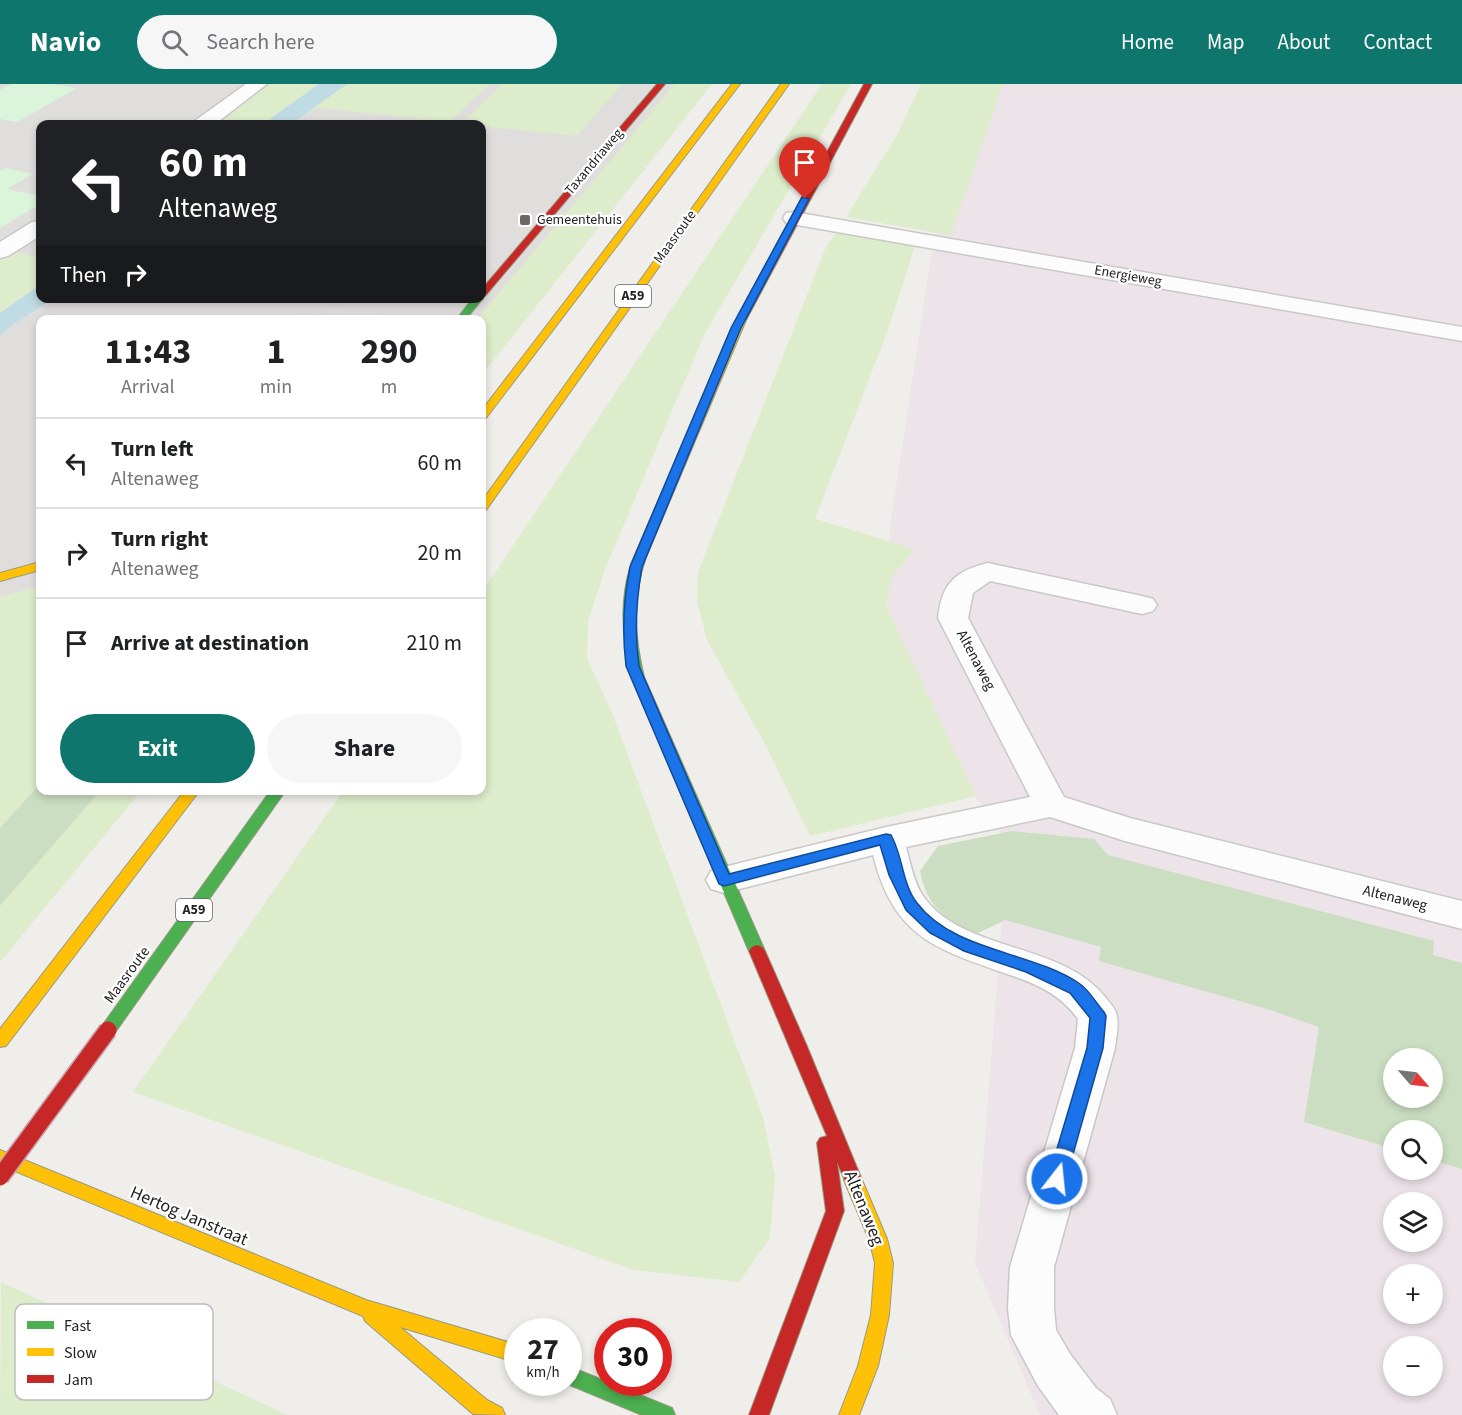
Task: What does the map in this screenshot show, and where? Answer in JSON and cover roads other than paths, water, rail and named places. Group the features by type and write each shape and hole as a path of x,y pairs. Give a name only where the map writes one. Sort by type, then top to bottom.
{"main road":[{"name":"Taxandriaweg","path":"486,289 661,84"},
{"path":"486,411 736,84"},
{"name":"Maasroute","path":"486,502 785,84"},
{"name":"Altenaweg","path":"849,1415 868,1366 880,1315 884,1263 869,1216 822,1108 798,1044 724,880 633,666 629,637 630,601 636,567 736,328 868,84"},
{"path":"464,315 474,303"},
{"path":"0,577 36,567"},
{"path":"0,1041 190,795"},
{"name":"Maasroute","path":"0,1177 275,795"},
{"name":"Altenaweg","path":"759,1415 834,1211 822,1108"},
{"name":"Hertog Janstraat","path":"0,1157 364,1308 504,1350"},
{"name":"Hertog Janstraat","path":"364,1308 480,1407 495,1415"},
{"path":"582,1381 665,1415"}],"street":[{"path":"208,120 258,84"},
{"name":"Energieweg","path":"794,218 1462,334"},
{"path":"0,251 36,229"},
{"name":"Altenaweg","path":"1051,805 953,618 955,596 970,577 988,572 1142,605"},
{"name":"Altenaweg","path":"724,880 886,839 1051,805 1125,828 1462,915"},
{"path":"886,839 897,875 911,906 935,929 969,947 1031,968 1076,989 1098,1016 1095,1048 1032,1268 1031,1308 1035,1335 1054,1370 1079,1404 1093,1415"}],"water":[{"path":"319,84 347,84 297,120 269,120"},
{"path":"36,288 36,303 47,303 12,325 0,336 0,313"}],"place":[{"name":"Gemeentehuis","path":"525,220"}]}
